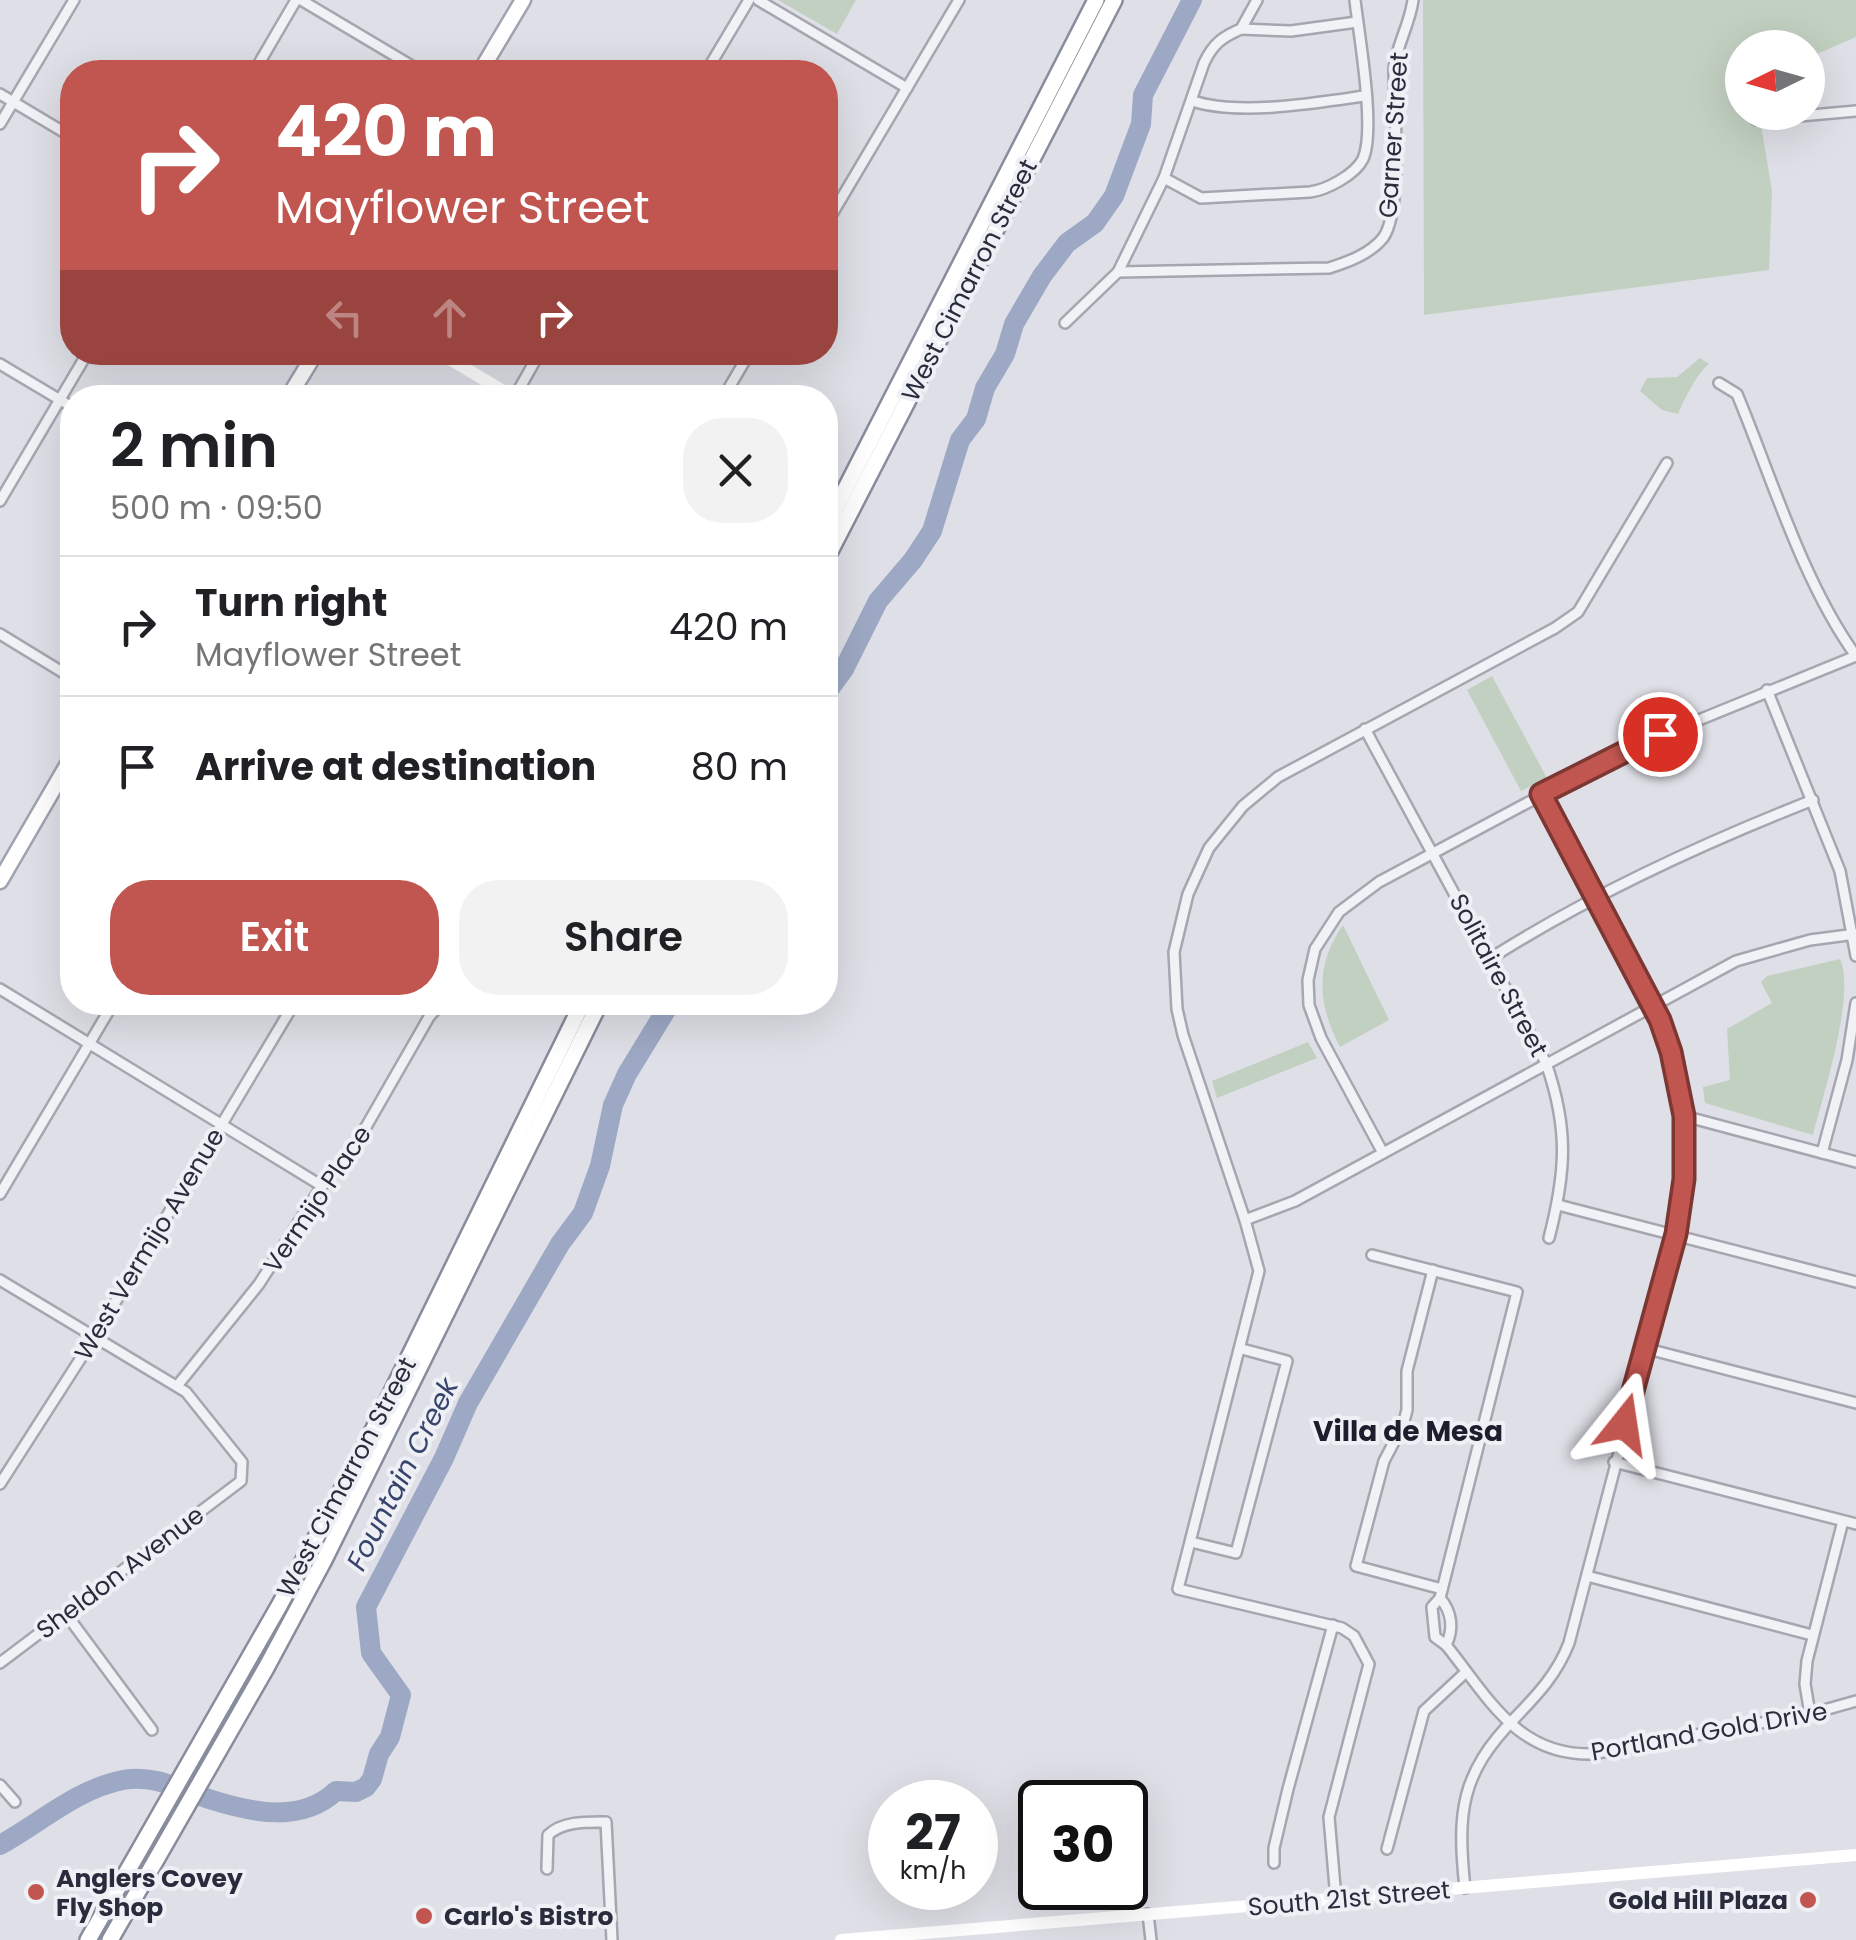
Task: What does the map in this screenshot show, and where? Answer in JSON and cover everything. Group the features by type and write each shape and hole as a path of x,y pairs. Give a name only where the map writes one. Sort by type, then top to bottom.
{"highway":[{"name":"West Cimarron Street","path":"838,504 1096,0"},
{"name":"West Cimarron Street","path":"838,536 1114,0"},
{"path":"838,498 854,473"},
{"name":"West Cimarron Street","path":"88,1940 364,1449 577,1015"},
{"name":"West Cimarron Street","path":"112,1937 266,1668 383,1444 594,1015"},
{"path":"80,1940 111,1898"}],"main road":[{"path":"487,60 523,0"},
{"path":"460,365 494,385"},
{"path":"0,881 60,778"},
{"name":"South 21st Street","path":"841,1940 953,1936 1148,1914 1856,1855"}],"street":[{"path":"0,124 74,0"},
{"path":"262,60 299,0 402,60"},
{"path":"713,60 749,0"},
{"path":"758,0 906,88"},
{"path":"838,204 959,0"},
{"path":"1242,30 1257,0"},
{"path":"1164,178 1201,198 1323,190 1358,167 1368,138 1354,0"},
{"name":"Garner Street","path":"1118,272 1329,268 1350,261 1383,238 1392,218 1394,196 1395,58 1413,0"},
{"path":"1065,323 1118,272 1164,178 1211,48 1223,36 1242,30 1291,31 1357,22"},
{"path":"0,94 60,130"},
{"path":"1192,101 1227,107 1307,104 1364,96"},
{"path":"1825,114 1856,112"},
{"path":"0,364 60,400 0,502"},
{"path":"1383,1152 1311,1015 1308,980 1315,949 1339,912 1365,890 1630,748 1856,656 1812,581 1738,394 1718,383"},
{"path":"1336,1899 1329,1817 1369,1664 1354,1636 1333,1625 1178,1589 1259,1271 1177,1009 1174,952 1188,894 1209,848 1243,806 1278,777 1578,612 1667,463"},
{"path":"0,634 60,671"},
{"path":"1768,690 1840,871 1855,934 1856,956"},
{"name":"Solitaire Street","path":"1366,729 1546,1063 1560,1106 1564,1134 1564,1166 1549,1238"},
{"path":"1465,1888 1460,1834 1466,1788 1480,1760 1547,1684 1562,1661 1676,1234 1684,1179 1684,1116 1671,1052 1654,1006 1541,794"},
{"path":"1491,958 1699,846 1812,800"},
{"path":"1245,1220 1295,1201 1753,955 1810,940 1855,934"},
{"path":"0,990 322,1186"},
{"path":"1822,1153 1847,1060 1856,1003"},
{"path":"0,1194 106,1015"},
{"name":"West Vermijo Avenue","path":"0,1484 95,1336 287,1015"},
{"name":"Vermijo Place","path":"178,1386 258,1284 322,1186 360,1139 432,1015"},
{"path":"1684,1116 1856,1162"},
{"path":"1558,1206 1856,1282"},
{"path":"1372,1255 1433,1270 1517,1292 1441,1593 1432,1607 1434,1637 1446,1645 1452,1634 1441,1593 1356,1566 1384,1461 1407,1410 1407,1372 1433,1270"},
{"path":"0,1280 178,1386"},
{"path":"1644,1348 1856,1403"},
{"path":"1191,1542 1236,1553 1282,1380 1287,1361 1242,1349"},
{"name":"Sheldon Avenue","path":"0,1663 241,1482 242,1462 178,1386"},
{"path":"1614,1462 1856,1524"},
{"path":"1810,1714 1805,1673 1843,1520"},
{"path":"1587,1576 1812,1635"},
{"path":"66,1614 152,1730"},
{"path":"1274,1863 1281,1818 1333,1625"},
{"name":"Portland Gold Drive","path":"1446,1645 1510,1723 1540,1746 1578,1754 1810,1714 1856,1701"},
{"path":"1387,1850 1424,1712 1466,1672"},
{"path":"0,1785 15,1802"},
{"path":"547,1869 548,1835 554,1829 606,1822 612,1940"},
{"path":"1148,1914 1150,1940"}],"green space":[{"path":"778,0 856,0 837,34"},
{"path":"1423,0 1856,0 1856,37 1825,51 1825,30 1725,30 1725,130 1762,130 1772,191 1769,270 1424,315"},
{"path":"1700,358 1709,364 1678,414 1662,410 1640,391 1647,378 1677,377"},
{"path":"1492,676 1547,778 1521,791 1467,690"},
{"path":"1343,925 1389,1020 1340,1047 1327,1016 1322,986 1327,955"},
{"path":"1840,959 1844,975 1841,1020 1813,1135 1705,1103 1703,1087 1730,1080 1727,1029 1772,1003 1761,982 1767,976"},
{"path":"1308,1042 1317,1058 1217,1098 1212,1081"}],"waterway":[{"name":"Fountain Creek","path":"838,677 878,601 932,531 960,440 976,419 985,388 1005,354 1014,324 1067,243 1095,223 1114,196 1141,124 1143,95 1192,0"},
{"name":"Fountain Creek","path":"0,1845 74,1799 123,1780 158,1781 228,1805 277,1812 308,1808 336,1791 356,1792 366,1787 390,1737 401,1695 371,1653 366,1607 444,1458 468,1403 560,1244 583,1213 600,1166 613,1105 663,1015"}],"place":[{"name":"Anglers Covey Fly Shop","path":"36,1892"},
{"name":"Gold Hill Plaza","path":"1808,1900"},
{"name":"Carlo's Bistro","path":"424,1916"}],"district":[{"name":"Villa de Mesa","path":"1408,1431"}],"route":[{"path":"1624,1424 1676,1234 1686,1155 1684,1116 1660,1020 1541,794 1660,734"}]}
